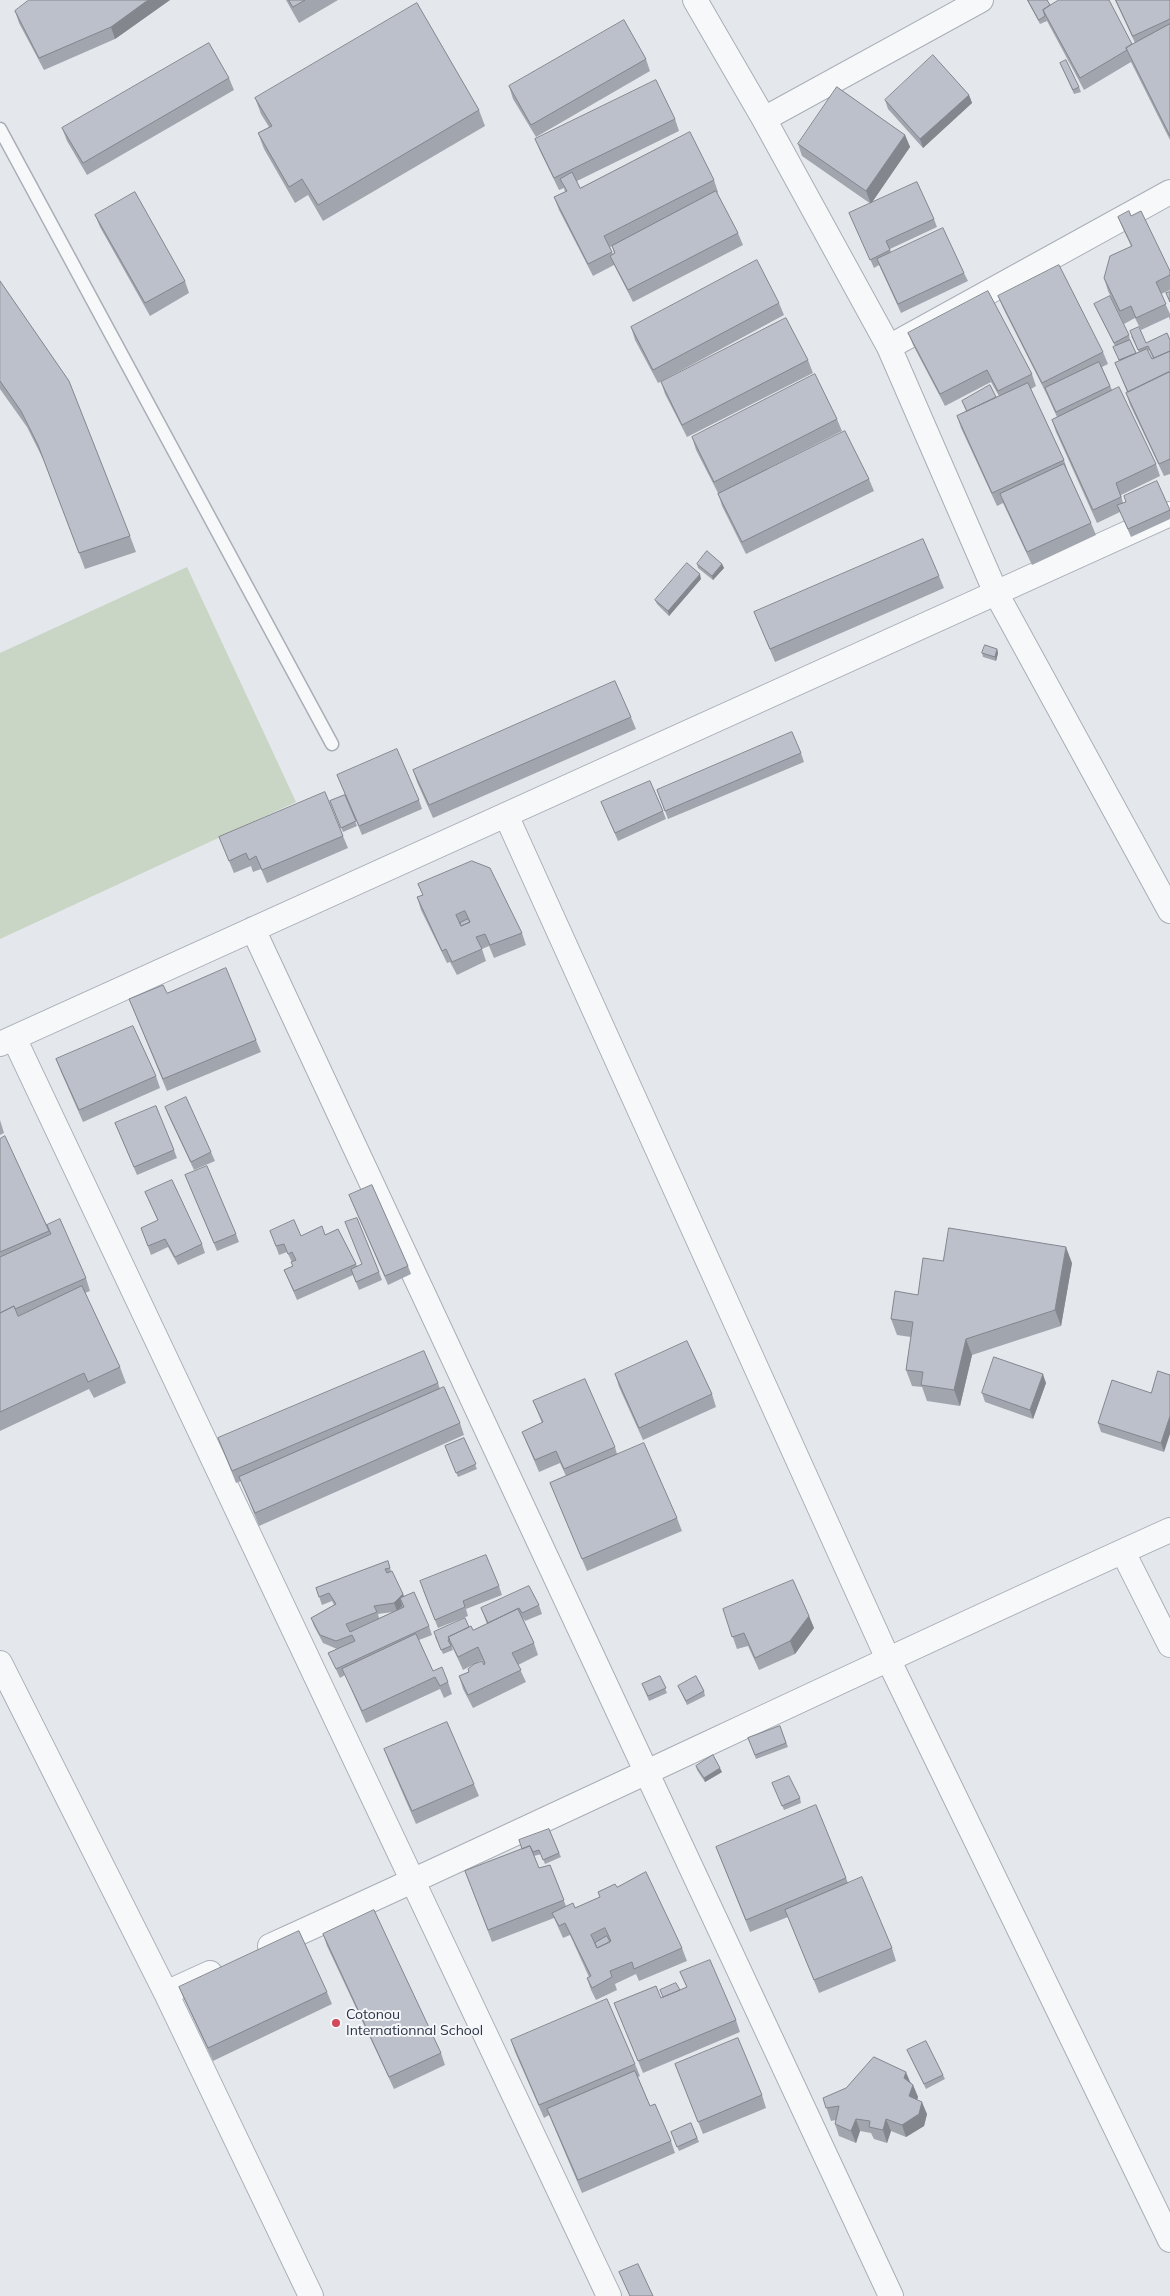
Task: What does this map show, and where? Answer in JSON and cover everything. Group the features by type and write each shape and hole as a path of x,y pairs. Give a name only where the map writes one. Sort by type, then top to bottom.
{"street":[{"path":"695,0 764,119 889,347 996,593 1170,911"},
{"path":"764,119 981,0"},
{"path":"889,347 1170,192"},
{"path":"609,2296 7,1041 1170,514"},
{"path":"506,815 888,1658 1170,2240"},
{"path":"253,929 891,2296"},
{"path":"254,1954 647,1773 888,1658 1170,1530"},
{"path":"1122,1552 1170,1645"},
{"path":"0,1663 166,1993 311,2296"},
{"path":"166,1993 227,1966"}],"lane":[{"path":"0,129 332,744"}],"green space":[{"path":"187,567 296,802 0,939 0,653"}],"building":[{"path":"29,0 148,0 111,27 39,58 15,11"},
{"path":"289,0 305,0 293,7"},
{"path":"1028,0 1047,0 1050,5 1043,10 1045,16 1039,20"},
{"path":"1059,0 1109,0 1132,44 1126,48 1127,50 1080,78 1043,10"},
{"path":"1116,0 1170,0 1170,19 1133,36"},
{"path":"417,3 479,110 318,205 302,179 289,187 258,133 272,126 255,98"},
{"path":"624,20 646,59 531,125 509,86"},
{"path":"1170,24 1170,136 1126,48"},
{"path":"209,43 229,78 83,163 62,128"},
{"path":"933,55 969,95 920,139 885,100"},
{"path":"1066,60 1079,87 1073,90 1060,63"},
{"path":"656,80 675,119 554,178 535,139"},
{"path":"837,87 905,135 866,191 798,144"},
{"path":"690,132 714,180 604,236 612,252 588,264 554,197 567,191 560,179 572,172 580,188"},
{"path":"917,182 934,219 886,241 890,250 870,260 849,213"},
{"path":"716,191 738,233 628,290 610,256 615,253 612,246"},
{"path":"135,192 185,281 145,303 95,215"},
{"path":"1129,211 1131,216 1141,211 1170,271 1170,275 1156,282 1166,304 1136,318 1131,306 1120,311 1104,278 1110,256 1132,246 1118,217"},
{"path":"943,228 964,273 898,304 877,259"},
{"path":"757,260 779,303 653,370 631,327"},
{"path":"1059,265 1103,352 1042,383 998,296"},
{"path":"0,281 69,381 130,536 79,553 38,445 21,411 0,381"},
{"path":"988,291 1032,374 998,391 987,370 940,394 908,333"},
{"path":"1170,292 1170,302 1166,293"},
{"path":"1110,296 1129,335 1114,343 1094,304"},
{"path":"786,318 808,360 682,425 661,382"},
{"path":"1139,327 1146,343 1167,333 1170,340 1170,351 1154,358 1148,346 1138,350 1130,331"},
{"path":"1130,340 1136,353 1119,360 1113,347"},
{"path":"1147,349 1152,359 1170,351 1170,373 1128,392 1115,363"},
{"path":"1099,362 1110,386 1056,412 1045,388"},
{"path":"1169,372 1170,459 1159,464 1126,393"},
{"path":"815,374 837,419 714,482 692,437"},
{"path":"1028,383 1064,460 992,493 957,416"},
{"path":"990,385 996,397 967,411 962,401"},
{"path":"1119,387 1156,464 1116,483 1121,497 1093,510 1052,420"},
{"path":"845,431 869,479 742,542 718,494"},
{"path":"1064,464 1091,523 1027,552 1000,494"},
{"path":"1157,481 1170,510 1128,529 1117,505 1126,502 1124,496"},
{"path":"923,539 939,576 770,649 754,612"},
{"path":"707,551 722,564 712,576 697,564"},
{"path":"687,563 700,574 668,611 655,600"},
{"path":"985,645 997,649 995,657 982,653"},
{"path":"615,681 631,717 429,805 413,770"},
{"path":"792,732 801,753 665,811 657,790"},
{"path":"397,749 419,800 359,826 337,775"},
{"path":"650,781 663,811 615,833 601,802"},
{"path":"325,792 343,836 262,870 256,856 249,860 246,853 229,861 219,837"},
{"path":"345,795 356,821 341,828 330,801"},
{"path":"472,861 490,868 522,933 490,945 485,934 476,937 482,949 452,962 446,949 442,951 417,897 423,895 418,884","holes":["465,911 470,922 461,926 456,915"]},
{"path":"468,919 470,922 461,926 460,923"},
{"path":"226,968 256,1040 163,1079 129,999 163,985 167,993"},
{"path":"133,1026 156,1076 79,1110 56,1059"},
{"path":"186,1097 211,1152 191,1162 165,1107"},
{"path":"156,1106 174,1150 134,1167 115,1123"},
{"path":"5,1136 49,1231 0,1252 0,1139"},
{"path":"207,1166 236,1234 214,1243 185,1175"},
{"path":"172,1180 202,1244 175,1257 165,1239 148,1246 141,1228 158,1220 145,1192"},
{"path":"372,1185 408,1266 385,1276 349,1195"},
{"path":"357,1218 379,1272 356,1282 351,1269 362,1264 345,1222"},
{"path":"60,1219 86,1278 15,1309 14,1306 0,1313 0,1257 51,1234 47,1225"},
{"path":"294,1220 301,1236 322,1226 325,1235 338,1229 356,1264 294,1291 284,1270 293,1266 291,1262 296,1260 292,1252 288,1254 284,1244 276,1246 270,1231"},
{"path":"949,1228 1066,1247 1055,1310 966,1339 954,1390 921,1385 923,1372 906,1370 913,1322 891,1319 895,1291 918,1295 923,1258 943,1261"},
{"path":"82,1286 120,1367 88,1382 84,1373 0,1412 0,1313 14,1306 18,1316"},
{"path":"687,1341 712,1394 639,1428 615,1374"},
{"path":"424,1351 438,1383 232,1471 218,1438"},
{"path":"994,1357 1043,1374 1030,1410 982,1393"},
{"path":"1158,1371 1170,1375 1170,1416 1161,1443 1098,1423 1112,1380 1151,1393"},
{"path":"585,1379 615,1447 564,1469 556,1451 535,1460 522,1432 543,1422 533,1401"},
{"path":"444,1387 460,1423 255,1513 239,1477"},
{"path":"464,1438 476,1464 456,1473 445,1446"},
{"path":"644,1443 677,1518 582,1559 550,1483"},
{"path":"486,1555 499,1586 463,1601 465,1607 435,1620 420,1581"},
{"path":"388,1561 390,1568 385,1569 387,1573 392,1571 403,1594 394,1603 374,1606 377,1612 346,1624 350,1632 404,1607 400,1598 414,1592 429,1626 336,1669 328,1653 355,1641 352,1635 336,1641 320,1635 311,1618 336,1604 329,1593 319,1597 316,1588"},
{"path":"793,1580 809,1616 790,1641 755,1658 744,1633 732,1637 723,1609"},
{"path":"529,1586 539,1605 522,1613 519,1608 488,1623 481,1608"},
{"path":"518,1609 534,1643 512,1653 521,1670 468,1695 459,1676 469,1672 468,1669 474,1664 482,1661 484,1665 485,1663 478,1647 458,1657 448,1637 471,1626 473,1630"},
{"path":"465,1618 469,1627 448,1637 451,1646 441,1650 434,1632"},
{"path":"416,1634 433,1671 442,1667 448,1682 440,1686 435,1677 362,1711 342,1669"},
{"path":"660,1676 666,1688 648,1696 642,1684"},
{"path":"696,1676 704,1691 686,1701 678,1686"},
{"path":"447,1722 474,1784 412,1811 384,1749"},
{"path":"780,1726 786,1743 755,1755 748,1738"},
{"path":"713,1755 720,1768 704,1778 696,1766"},
{"path":"789,1776 800,1798 782,1806 772,1783"},
{"path":"816,1805 846,1878 746,1920 716,1847"},
{"path":"549,1829 559,1853 543,1860 539,1850 533,1852 530,1846 522,1849 519,1840"},
{"path":"530,1846 539,1868 550,1865 564,1900 488,1930 465,1871"},
{"path":"646,1872 682,1948 634,1969 632,1962 610,1971 612,1977 592,1988 587,1978 591,1976 565,1923 559,1926 552,1913 573,1903 575,1908 600,1897 598,1892 615,1884 617,1887","holes":["605,1928 611,1941 597,1948 591,1935"]},
{"path":"862,1877 892,1948 814,1980 785,1910"},
{"path":"374,1910 441,2053 389,2077 323,1934"},
{"path":"299,1931 327,1992 208,2048 179,1987"},
{"path":"607,1936 610,1942 597,1948 595,1943"},
{"path":"710,1960 736,2020 638,2061 614,2003 656,1986 661,1998 687,1987 680,1972"},
{"path":"676,1983 680,1990 663,1997 660,1990"},
{"path":"607,1999 635,2064 539,2105 511,2040"},
{"path":"738,2038 762,2095 698,2122 675,2064"},
{"path":"926,2041 943,2075 924,2084 907,2050"},
{"path":"874,2057 906,2072 904,2078 913,2085 909,2096 922,2102 919,2114 902,2125 886,2119 883,2130 869,2127 870,2121 856,2119 851,2131 835,2124 839,2106 826,2108 823,2098 846,2088"},
{"path":"635,2071 650,2106 655,2104 671,2141 578,2180 547,2109"},
{"path":"691,2123 697,2138 677,2147 671,2132"},
{"path":"638,2264 653,2296 630,2296 619,2272"}],"place":[{"name":"Cotonou Internationnal School","path":"336,2023"}]}
